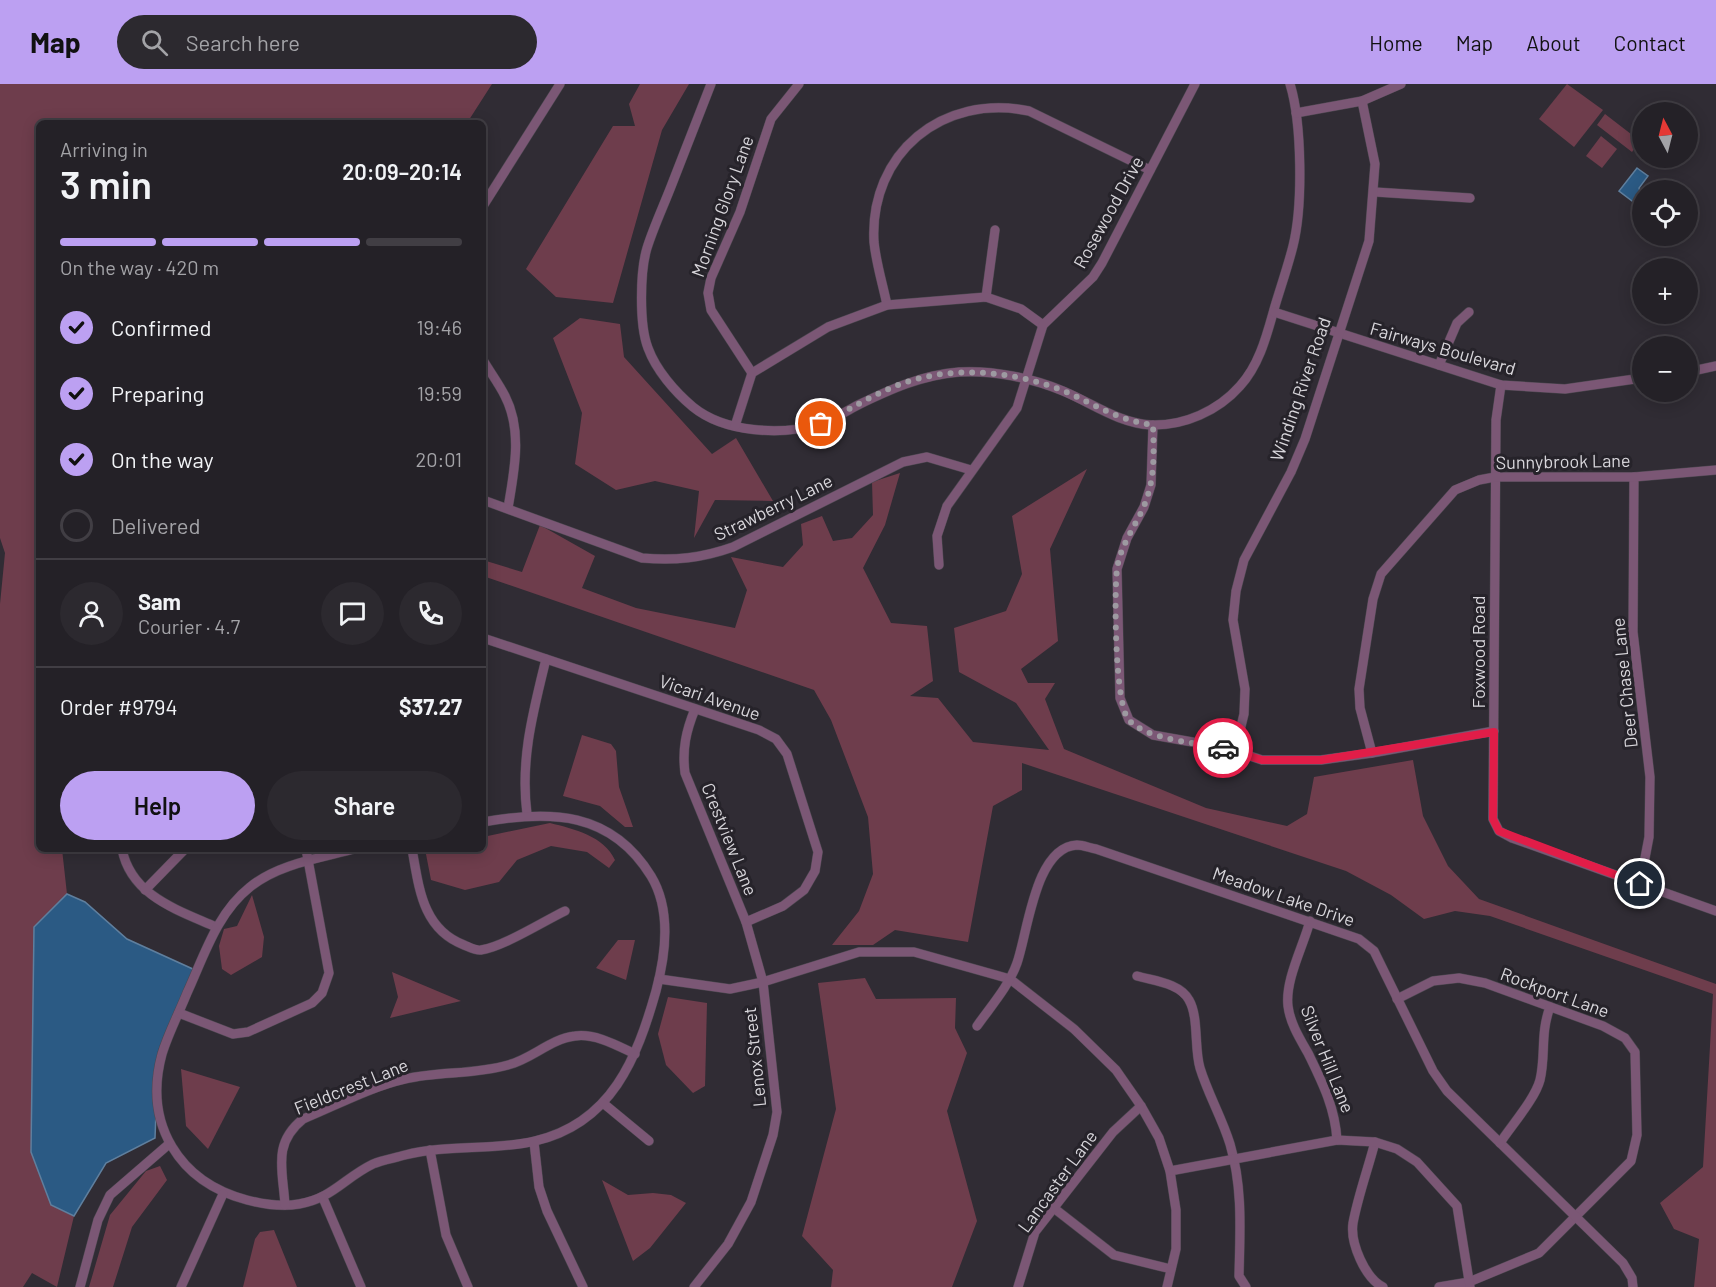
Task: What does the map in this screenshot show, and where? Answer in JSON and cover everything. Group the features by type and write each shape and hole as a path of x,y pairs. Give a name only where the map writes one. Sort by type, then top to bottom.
{"street":[{"path":"486,201 560,84"},
{"path":"711,84 646,251 643,315 647,346 679,396 706,418 760,430 821,424 888,390 923,377 962,372 1001,375 1026,380 1065,392 1114,416 1153,425 1196,417 1234,392 1254,366 1274,312 1293,245 1297,222 1296,113 1290,84"},
{"name":"Morning Glory Lane","path":"752,373 711,310 708,293 711,278 740,212 771,119 799,84"},
{"name":"Rosewood Drive","path":"939,565 937,536 947,506 1017,408 1043,325 1093,278 1195,84"},
{"path":"1296,113 1362,101 1401,84"},
{"name":"Winding River Road","path":"1234,751 1245,714 1245,689 1233,620 1236,591 1244,560 1291,472 1305,439 1336,334 1369,241 1374,192 1372,143 1362,101"},
{"path":"887,305 874,243 879,192 892,162 910,142 942,119 974,111 1007,107 1029,111 1150,170"},
{"path":"1374,192 1470,198"},
{"path":"986,297 995,230"},
{"path":"735,426 752,373 828,327 887,305 986,297 1021,309 1043,325"},
{"name":"Fairways Boulevard","path":"1274,312 1336,334 1501,385 1565,389 1632,379"},
{"path":"1439,365 1457,324 1469,312"},
{"path":"486,365 507,398 514,423 516,450 508,508"},
{"path":"1698,371 1716,366"},
{"path":"1702,370 1716,374"},
{"name":"Foxwood Road","path":"1501,385 1496,420 1493,819 1499,831 1716,911"},
{"path":"1153,425 1151,485 1144,507 1127,538 1117,568 1120,698 1129,720 1153,735 1234,751 1262,760 1321,760 1494,732"},
{"name":"Strawberry Lane","path":"486,501 642,558 670,561 707,556 733,547 903,462 927,457 971,470"},
{"name":"Sunnybrook Lane","path":"1372,753 1360,708 1359,690 1373,599 1381,574 1455,490 1479,480 1495,477 1634,477 1716,470"},
{"name":"Deer Chase Lane","path":"1634,477 1633,632 1647,732 1650,777 1649,837 1640,884"},
{"name":"Vicari Avenue","path":"486,639 759,730 776,739 788,754 818,852 816,871 804,890 783,906 746,922"},
{"path":"527,814 523,784 528,731 546,659"},
{"name":"Crestview Lane","path":"695,709 684,742 685,773 746,922 763,982"},
{"path":"342,852 272,873 250,886 216,927 162,1054 157,1110 169,1144 193,1174 223,1194 258,1203 295,1205 323,1198 373,1164 430,1150 534,1142 556,1134 582,1120 603,1103 627,1072 659,979 665,932 660,891 640,859 616,837 582,820 527,814 486,821"},
{"name":"Meadow Lake Drive","path":"977,1026 1010,979 1017,963 1041,874 1057,854 1077,845 1311,921 1359,939 1374,951 1433,1071 1447,1091 1578,1216 1623,1263 1632,1278 1633,1287"},
{"path":"123,852 125,863 145,890 159,902 216,927"},
{"path":"145,890 182,852"},
{"path":"179,1013 233,1034 248,1032 312,1003 322,993 329,974 306,852"},
{"path":"413,852 422,904 436,928 456,942 479,951 492,947 565,911"},
{"name":"Silver Hill Lane","path":"1311,921 1290,987 1288,1006 1295,1028 1332,1105 1338,1140"},
{"path":"659,979 730,989 763,982 859,952 914,952 1010,979 1074,1029 1116,1070 1141,1106 1159,1138 1170,1171 1176,1210 1176,1249 1167,1287"},
{"path":"1137,976 1175,987 1189,1000 1194,1015 1195,1045 1200,1069 1233,1158 1240,1190 1239,1276 1246,1287"},
{"name":"Rockport Lane","path":"1397,999 1434,981 1459,978 1485,983 1604,1026 1625,1038 1635,1053 1637,1135 1631,1161 1539,1253 1469,1284 1439,1287"},
{"name":"Lenox Street","path":"694,1287 728,1244 751,1202 773,1135 777,1112 763,982"},
{"path":"1500,1143 1535,1092 1540,1080 1543,1027 1550,1007"},
{"name":"Fieldcrest Lane","path":"285,1205 280,1150 289,1130 303,1119 401,1080 426,1075 483,1071 512,1064 552,1043 576,1035 600,1039 635,1054"},
{"path":"603,1103 649,1141"},
{"name":"Lancaster Lane","path":"1018,1287 1035,1232 1113,1132 1141,1106"},
{"path":"1170,1171 1338,1140 1375,1142 1397,1149 1417,1162 1456,1206 1469,1284"},
{"path":"534,1142 539,1187 547,1211 583,1287"},
{"path":"1375,1142 1353,1225 1364,1270 1374,1282 1383,1287"},
{"path":"80,1287 98,1220 110,1195 169,1144"},
{"path":"430,1150 446,1235 468,1287"},
{"path":"181,1287 223,1194"},
{"path":"323,1198 361,1287"},
{"path":"1055,1209 1114,1255 1171,1269"}],"shaded area":[{"path":"0,84 492,84 469,120 36,120 36,852 62,852 67,894 34,927 51,1205 74,1216 57,1287 32,1273 23,1287 0,1287 0,604 5,553 0,538"},
{"path":"640,84 689,84 662,130 613,303 556,297 526,269 613,126 635,126 629,104"},
{"path":"1567,84 1603,110 1574,147 1539,119"},
{"path":"1605,114 1632,135 1632,152 1597,125"},
{"path":"1601,136 1617,149 1602,168 1586,156"},
{"path":"580,318 620,324 624,357 712,454 736,438 773,501 715,500 694,538 699,491 655,481 616,490 575,464 582,413 553,338"},
{"path":"1087,469 1050,549 1058,641 1021,669 1028,683 1055,683 1045,699 1064,749 1206,808 1287,826 1307,814 1314,777 1413,760 1423,816 1448,866 1479,899 1716,984 1716,1287 1694,1287 1699,1239 1674,1229 1660,1203 1703,1167 1713,994 1490,916 1455,911 1424,919 1391,895 1346,871 1022,763 1022,790 993,806 968,942 895,930 873,945 832,945 859,911 873,874 868,817 831,720 814,690 486,577 486,561 522,572 540,525 595,556 582,588 636,608 735,628 747,590 731,557 783,567 803,545 801,524 822,516 833,541 852,538 873,515 872,482 900,473 885,525 863,568 891,623 927,626 933,681 910,696 938,698 973,742 1049,750 1016,703 959,672 954,628 1006,611 1022,574 1012,516"},
{"path":"582,735 611,744 616,751 619,787 633,827 625,827 600,806 563,796"},
{"path":"550,823 596,839 604,845 615,860 609,868 587,852 551,846 517,860 499,882 465,890 431,880 426,852 486,852 486,836"},
{"path":"252,895 264,937 262,957 231,975 222,969 219,946 224,929 237,926"},
{"path":"618,940 635,940 626,980 596,968"},
{"path":"392,972 461,1001 390,1018 398,997"},
{"path":"865,978 876,999 956,998 955,1028 967,1053 947,1111 977,1221 952,1287 831,1287 833,1270 802,1236 836,1109 818,983"},
{"path":"668,997 707,1003 705,1086 693,1093 666,1065 658,1034"},
{"path":"181,1069 240,1087 208,1149 186,1126"},
{"path":"160,1166 167,1180 132,1227 113,1287 89,1287 110,1215 146,1171"},
{"path":"602,1180 628,1195 653,1193 671,1195 686,1203 650,1248 633,1261"},
{"path":"274,1230 297,1287 243,1287 255,1239 260,1232"}],"water":[{"path":"1637,168 1648,176 1645,180 1632,180 1632,201 1619,191"},
{"path":"67,894 85,902 127,939 195,970 158,1060 155,1138 106,1163 74,1216 51,1205 31,1152 34,927"}],"way so far":[{"path":"821,424 888,390 923,377 962,372 1001,375 1045,384 1114,416 1153,425 1154,460 1151,485 1144,507 1127,538 1117,568 1120,698 1129,720 1153,735 1223,748"}],"route":[{"path":"1223,748 1262,760 1321,760 1494,732 1493,819 1499,831 1512,838 1640,884"}]}
